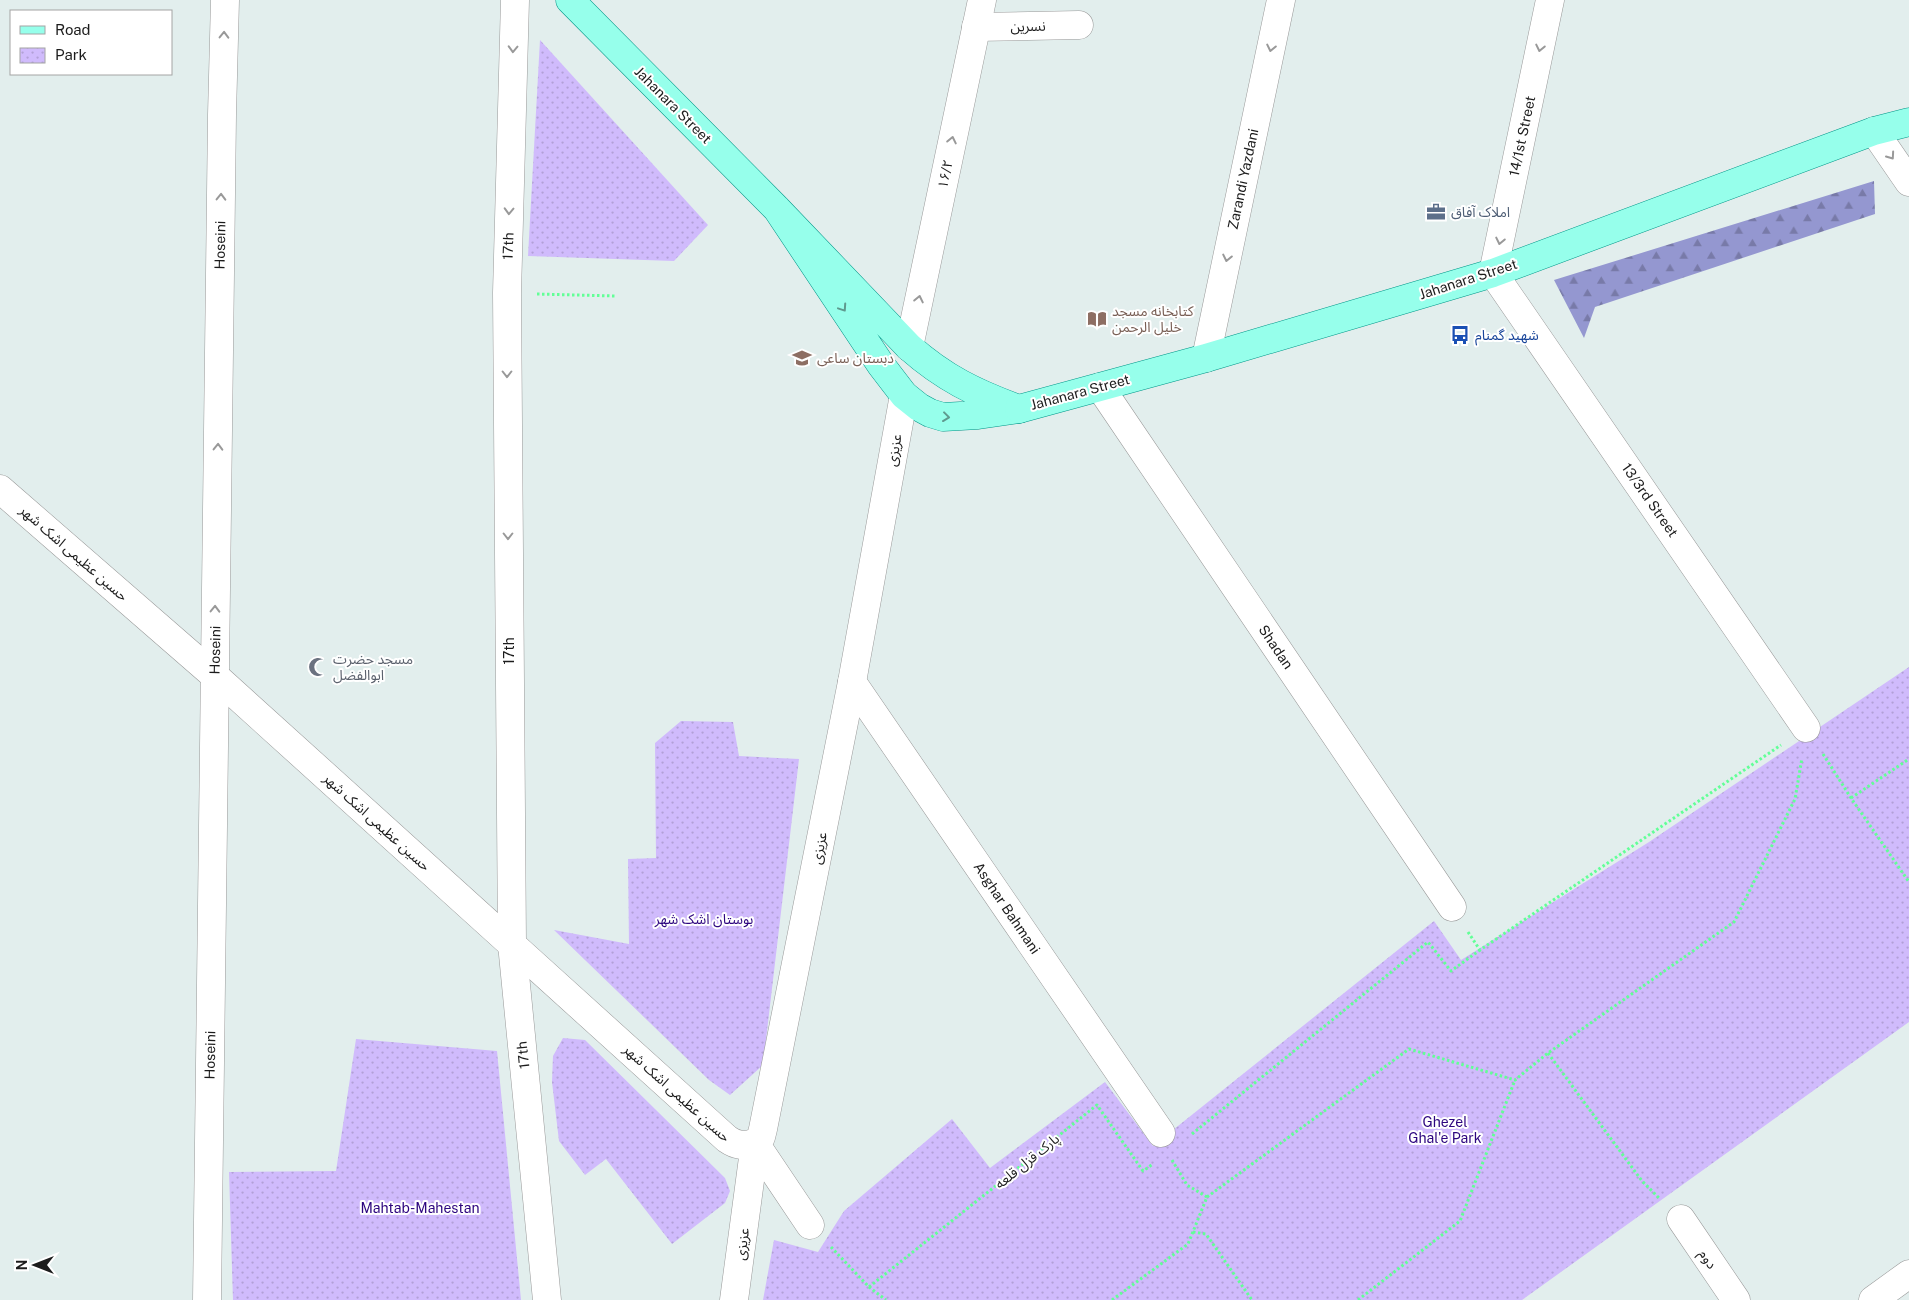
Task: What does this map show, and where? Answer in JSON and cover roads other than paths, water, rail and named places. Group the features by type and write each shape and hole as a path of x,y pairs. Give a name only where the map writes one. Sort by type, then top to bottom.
{"main road":[{"name":"Jahanara Street","path":"570,0 777,209 881,365 904,395 930,413 943,417 978,415 1018,409 1206,358 1493,273 1874,131 1909,122"},
{"path":"777,209 909,347 931,366 949,378 1018,409"}],"street":[{"name":"Hoseini","path":"207,1300 225,0"},
{"name":"17th","path":"515,0 507,293 512,944 547,1300"},
{"name":"۱۶/۲","path":"909,347 982,0"},
{"name":"Zarandi Yazdani","path":"1206,358 1281,0"},
{"name":"14/1st Street","path":"1493,273 1550,0"},
{"name":"نسرین","path":"976,27 1079,25"},
{"path":"1874,131 1909,182"},
{"name":"13/3rd Street","path":"1493,273 1806,728"},
{"name":"Shadan","path":"1100,387 1452,908"},
{"name":"عزیزی","path":"734,1300 755,1143 761,1137 763,1129 852,682 904,395"},
{"name":"حسین عظیمی اشک شهر","path":"0,489 215,676 726,1139 734,1144 744,1146 755,1143"},
{"name":"Asghar Bahmani","path":"852,682 1165,1143"},
{"path":"755,1143 810,1225"},
{"name":"دوم","path":"1681,1219 1736,1300"},
{"path":"1874,1300 1909,1274"}],"place":[{"name":"املاک آفاق","path":"1436,212"},
{"name":"كتابخانه مسجد خليل الرحمن","path":"1097,319"},
{"name":"شهید گمنام","path":"1460,335"},
{"name":"دبستان ساعی","path":"802,358"},
{"name":"مسجد حضرت ابوالفضل","path":"318,667"}],"park label":[{"name":"بوستان اشک شهر","path":"704,919"},
{"name":"Ghezel Ghal'e Park","path":"1445,1130"},
{"name":"Mahtab-Mahestan","path":"420,1208"}]}
